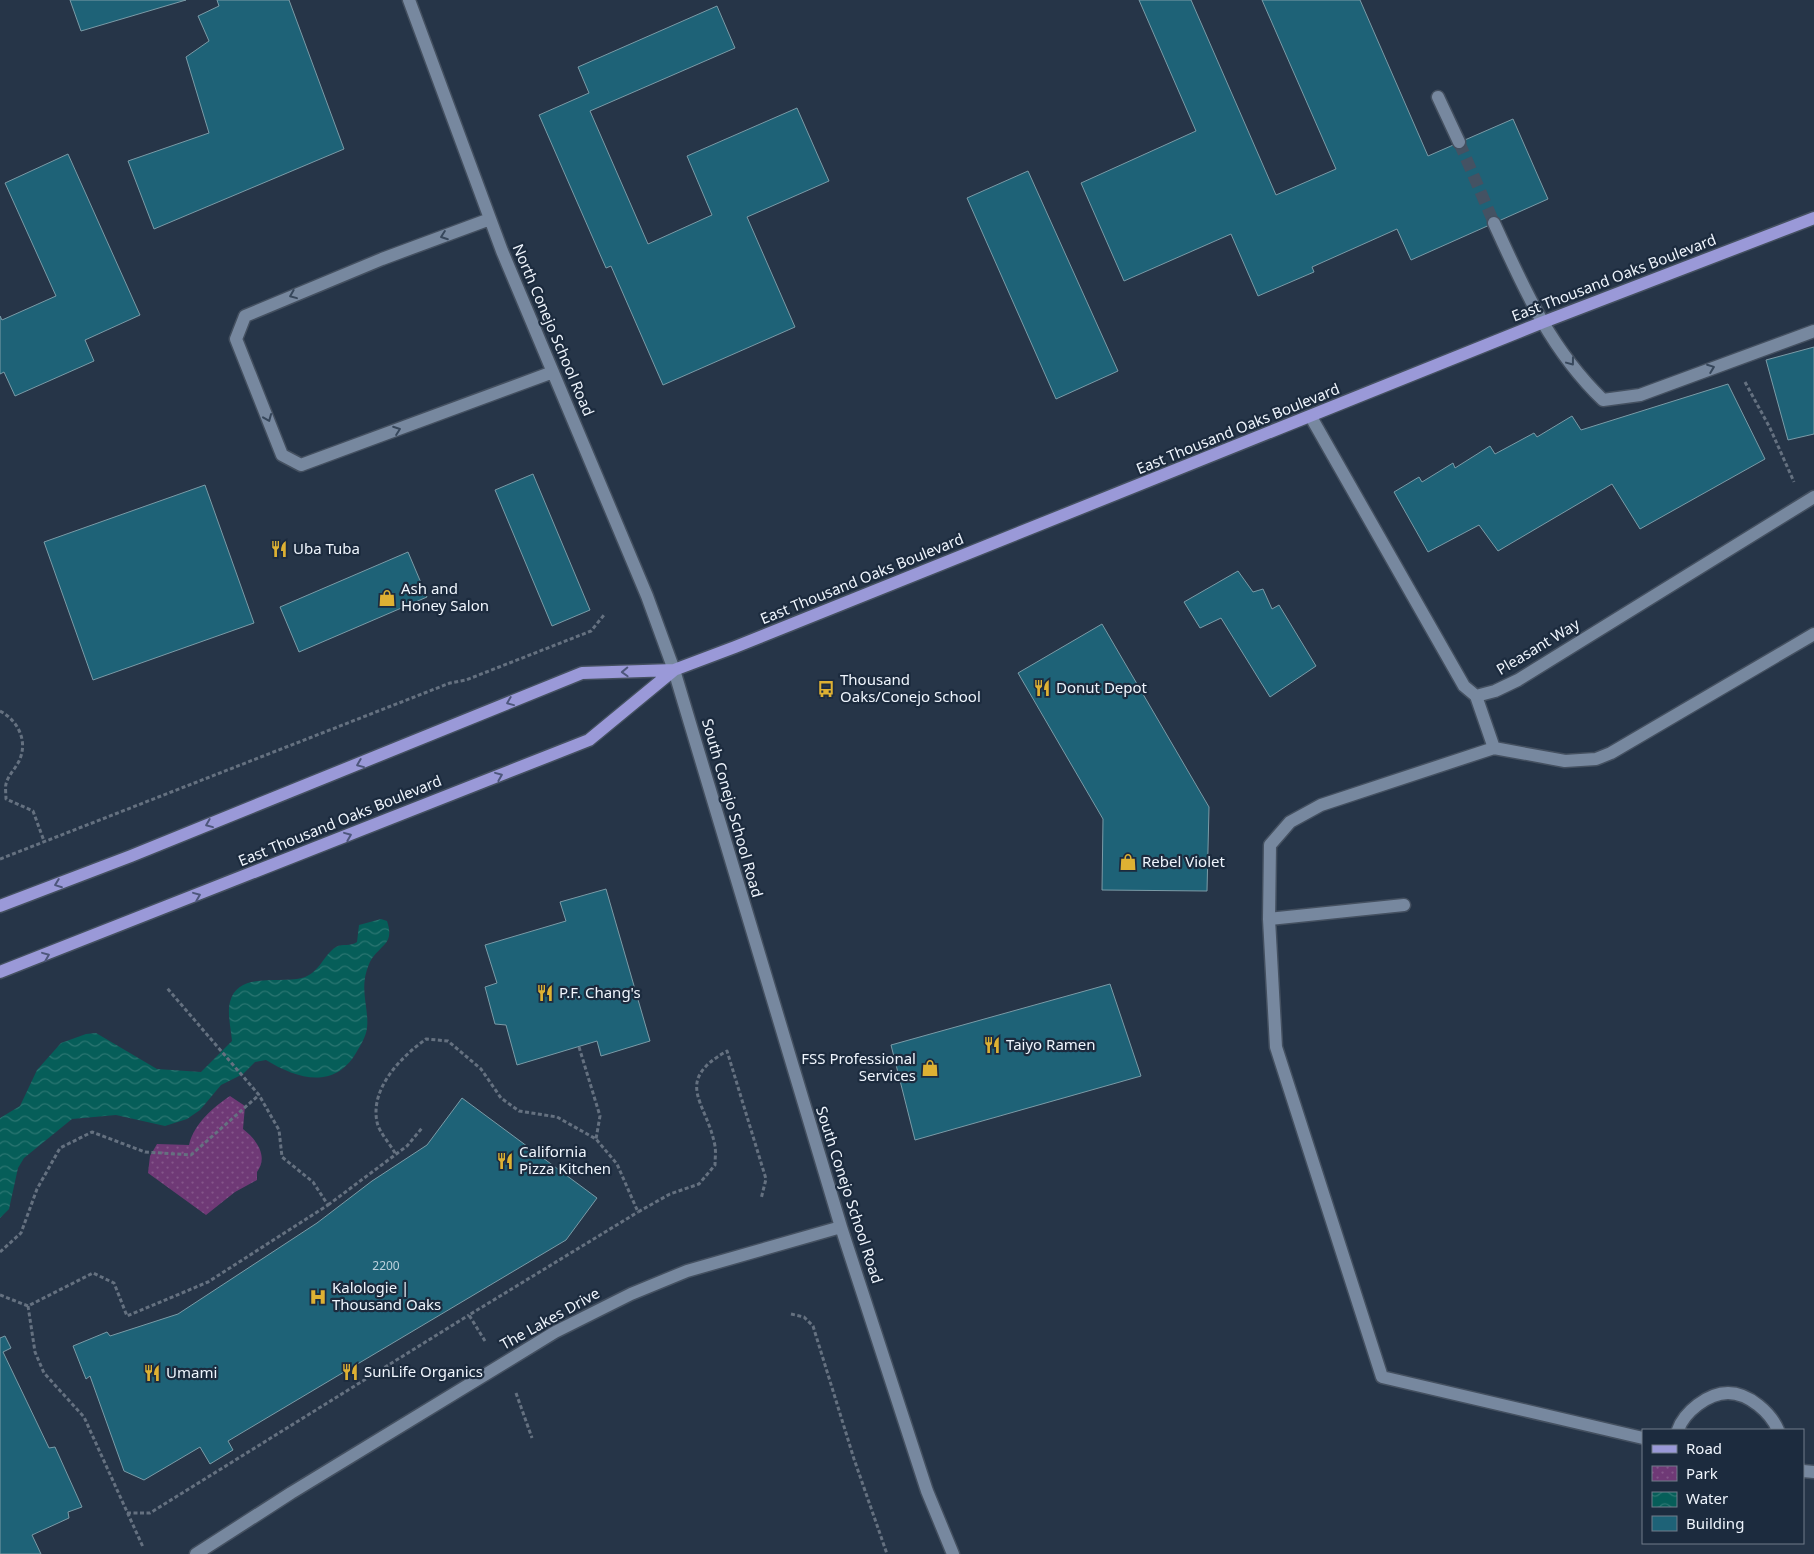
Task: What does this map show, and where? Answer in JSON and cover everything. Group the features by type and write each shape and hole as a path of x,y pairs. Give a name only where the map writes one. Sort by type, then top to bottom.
{"main road":[{"name":"East Thousand Oaks Boulevard","path":"0,972 589,740 674,670 1311,417 1541,323 1814,218"},
{"name":"East Thousand Oaks Boulevard","path":"0,906 132,856 582,673 674,670"}],"street":[{"name":"North Conejo School Road","path":"409,0 490,219 648,596 674,670"},
{"path":"1438,97 1459,142"},
{"path":"490,219 382,259 245,316 236,339 282,454 301,465 553,372"},
{"path":"1494,223 1541,323 1587,384 1603,400 1640,395 1734,359 1814,332"},
{"path":"1311,417 1464,686 1476,696 1494,748"},
{"name":"Pleasant Way","path":"1476,696 1495,691 1518,680 1810,500"},
{"path":"1642,1438 1382,1377 1276,1047 1269,918 1270,845 1290,822 1321,805 1494,748 1565,761 1596,759 1611,753 1814,634"},
{"name":"South Conejo School Road","path":"674,670 841,1227 927,1491 953,1554"},
{"path":"1269,918 1404,905"},
{"name":"The Lakes Drive","path":"196,1554 291,1493 555,1332 631,1294 687,1271 841,1227"},
{"path":"1678,1429 1681,1422 1699,1403 1728,1393 1753,1401 1773,1418 1778,1429"}],"path":[{"path":"1734,359 1770,428 1791,478 1810,500"},
{"path":"0,859 450,683 466,680 591,631 604,615"},
{"path":"0,711 12,718 21,732 23,747 19,762 6,785 6,799 33,811 44,841"},
{"path":"168,988 218,1050 258,1095 279,1130 282,1157 314,1182 328,1205"},
{"path":"395,1153 377,1123 378,1093 408,1052 426,1039 448,1041 481,1069 501,1098 519,1111 557,1117 596,1139 617,1164 638,1212"},
{"path":"579,1047 600,1116 596,1139"},
{"path":"127,1513 150,1513 638,1212 670,1194 699,1184 715,1165 715,1146 695,1091 699,1075 710,1060 727,1051 766,1179 761,1199"},
{"path":"0,1252 21,1233 37,1189 60,1148 92,1132 145,1152 191,1155 258,1095"},
{"path":"0,1295 28,1306 93,1273 114,1283 127,1316 208,1282 328,1205 395,1153 407,1146 417,1137 422,1128"},
{"path":"28,1306 35,1352 44,1372 84,1417 144,1547"},
{"path":"791,1314 804,1317 813,1326 854,1459 887,1554"},
{"path":"469,1315 485,1341"},
{"path":"516,1392 532,1438"}],"green space":[{"path":"230,1096 245,1106 243,1129 256,1143 262,1160 257,1172 257,1180 235,1192 206,1215 148,1173 150,1156 157,1144 189,1145 199,1123"}],"water":[{"path":"381,919 387,921 389,938 372,959 367,970 364,985 367,1016 366,1031 356,1053 347,1065 337,1072 314,1078 290,1072 266,1060 255,1062 243,1074 221,1085 200,1110 187,1119 165,1126 116,1115 72,1119 24,1158 18,1168 9,1209 0,1218 0,1118 20,1106 37,1070 61,1043 86,1034 96,1033 157,1069 201,1072 232,1041 229,1006 234,992 241,986 250,982 308,976 336,947 357,942 359,925"}],"building":[{"path":"70,0 186,0 81,31"},
{"path":"217,0 289,0 344,149 154,229 128,161 209,133 186,57 209,41 198,16 219,6"},
{"path":"1139,0 1191,0 1276,195 1336,169 1262,0 1360,0 1428,156 1513,119 1548,199 1411,260 1397,229 1312,267 1314,272 1258,296 1231,234 1124,281 1081,183 1196,131"},
{"path":"717,6 735,48 590,111 648,244 712,215 687,156 797,108 829,181 747,217 795,327 663,385 611,266 606,268 539,115 589,93 578,67"},
{"path":"68,154 140,315 85,340 94,361 15,396 4,372 0,374 0,316 2,320 56,296 5,183"},
{"path":"1028,171 1118,371 1056,399 967,198"},
{"path":"1814,347 1814,434 1788,440 1766,360"},
{"path":"1728,384 1765,459 1640,529 1612,484 1498,551 1479,525 1428,552 1394,492 1419,477 1422,482 1453,463 1455,468 1490,446 1495,454 1534,433 1537,437 1572,416 1581,430"},
{"path":"533,474 590,610 552,626 495,490"},
{"path":"205,485 254,623 93,680 44,542"},
{"path":"408,552 427,597 299,652 280,607"},
{"path":"1238,571 1253,592 1263,589 1272,609 1279,605 1316,666 1270,697 1221,618 1200,628 1184,602"},
{"path":"1102,624 1209,807 1207,891 1102,890 1103,819 1018,673"},
{"path":"606,889 650,1041 601,1056 597,1041 517,1065 506,1025 495,1024 485,987 497,983 485,945 566,921 560,902"},
{"path":"1110,984 1141,1076 915,1140 891,1045"},
{"path":"462,1098 597,1198 566,1240 228,1441 233,1450 210,1464 200,1447 144,1480 124,1471 90,1376 86,1379 73,1346 107,1332 110,1336 178,1314 317,1223 372,1181 427,1145"},
{"path":"5,1336 11,1348 3,1352 49,1448 55,1447 82,1507 68,1512 69,1518 32,1535 41,1554 0,1554 0,1338"}],"tunnel":[{"path":"1459,142 1494,223"}],"place":[{"name":"Uba Tuba","path":"279,549"},
{"name":"Ash and Honey Salon","path":"387,598"},
{"name":"Donut Depot","path":"1042,688"},
{"name":"Thousand Oaks/Conejo School","path":"826,689"},
{"name":"Rebel Violet","path":"1128,862"},
{"name":"P.F. Chang's","path":"545,993"},
{"name":"Taiyo Ramen","path":"992,1045"},
{"name":"FSS Professional Services","path":"930,1068"},
{"name":"California Pizza Kitchen","path":"505,1161"},
{"name":"Kalologie | Thousand Oaks","path":"318,1297"},
{"name":"SunLife Organics","path":"350,1372"},
{"name":"Umami","path":"152,1373"}]}
